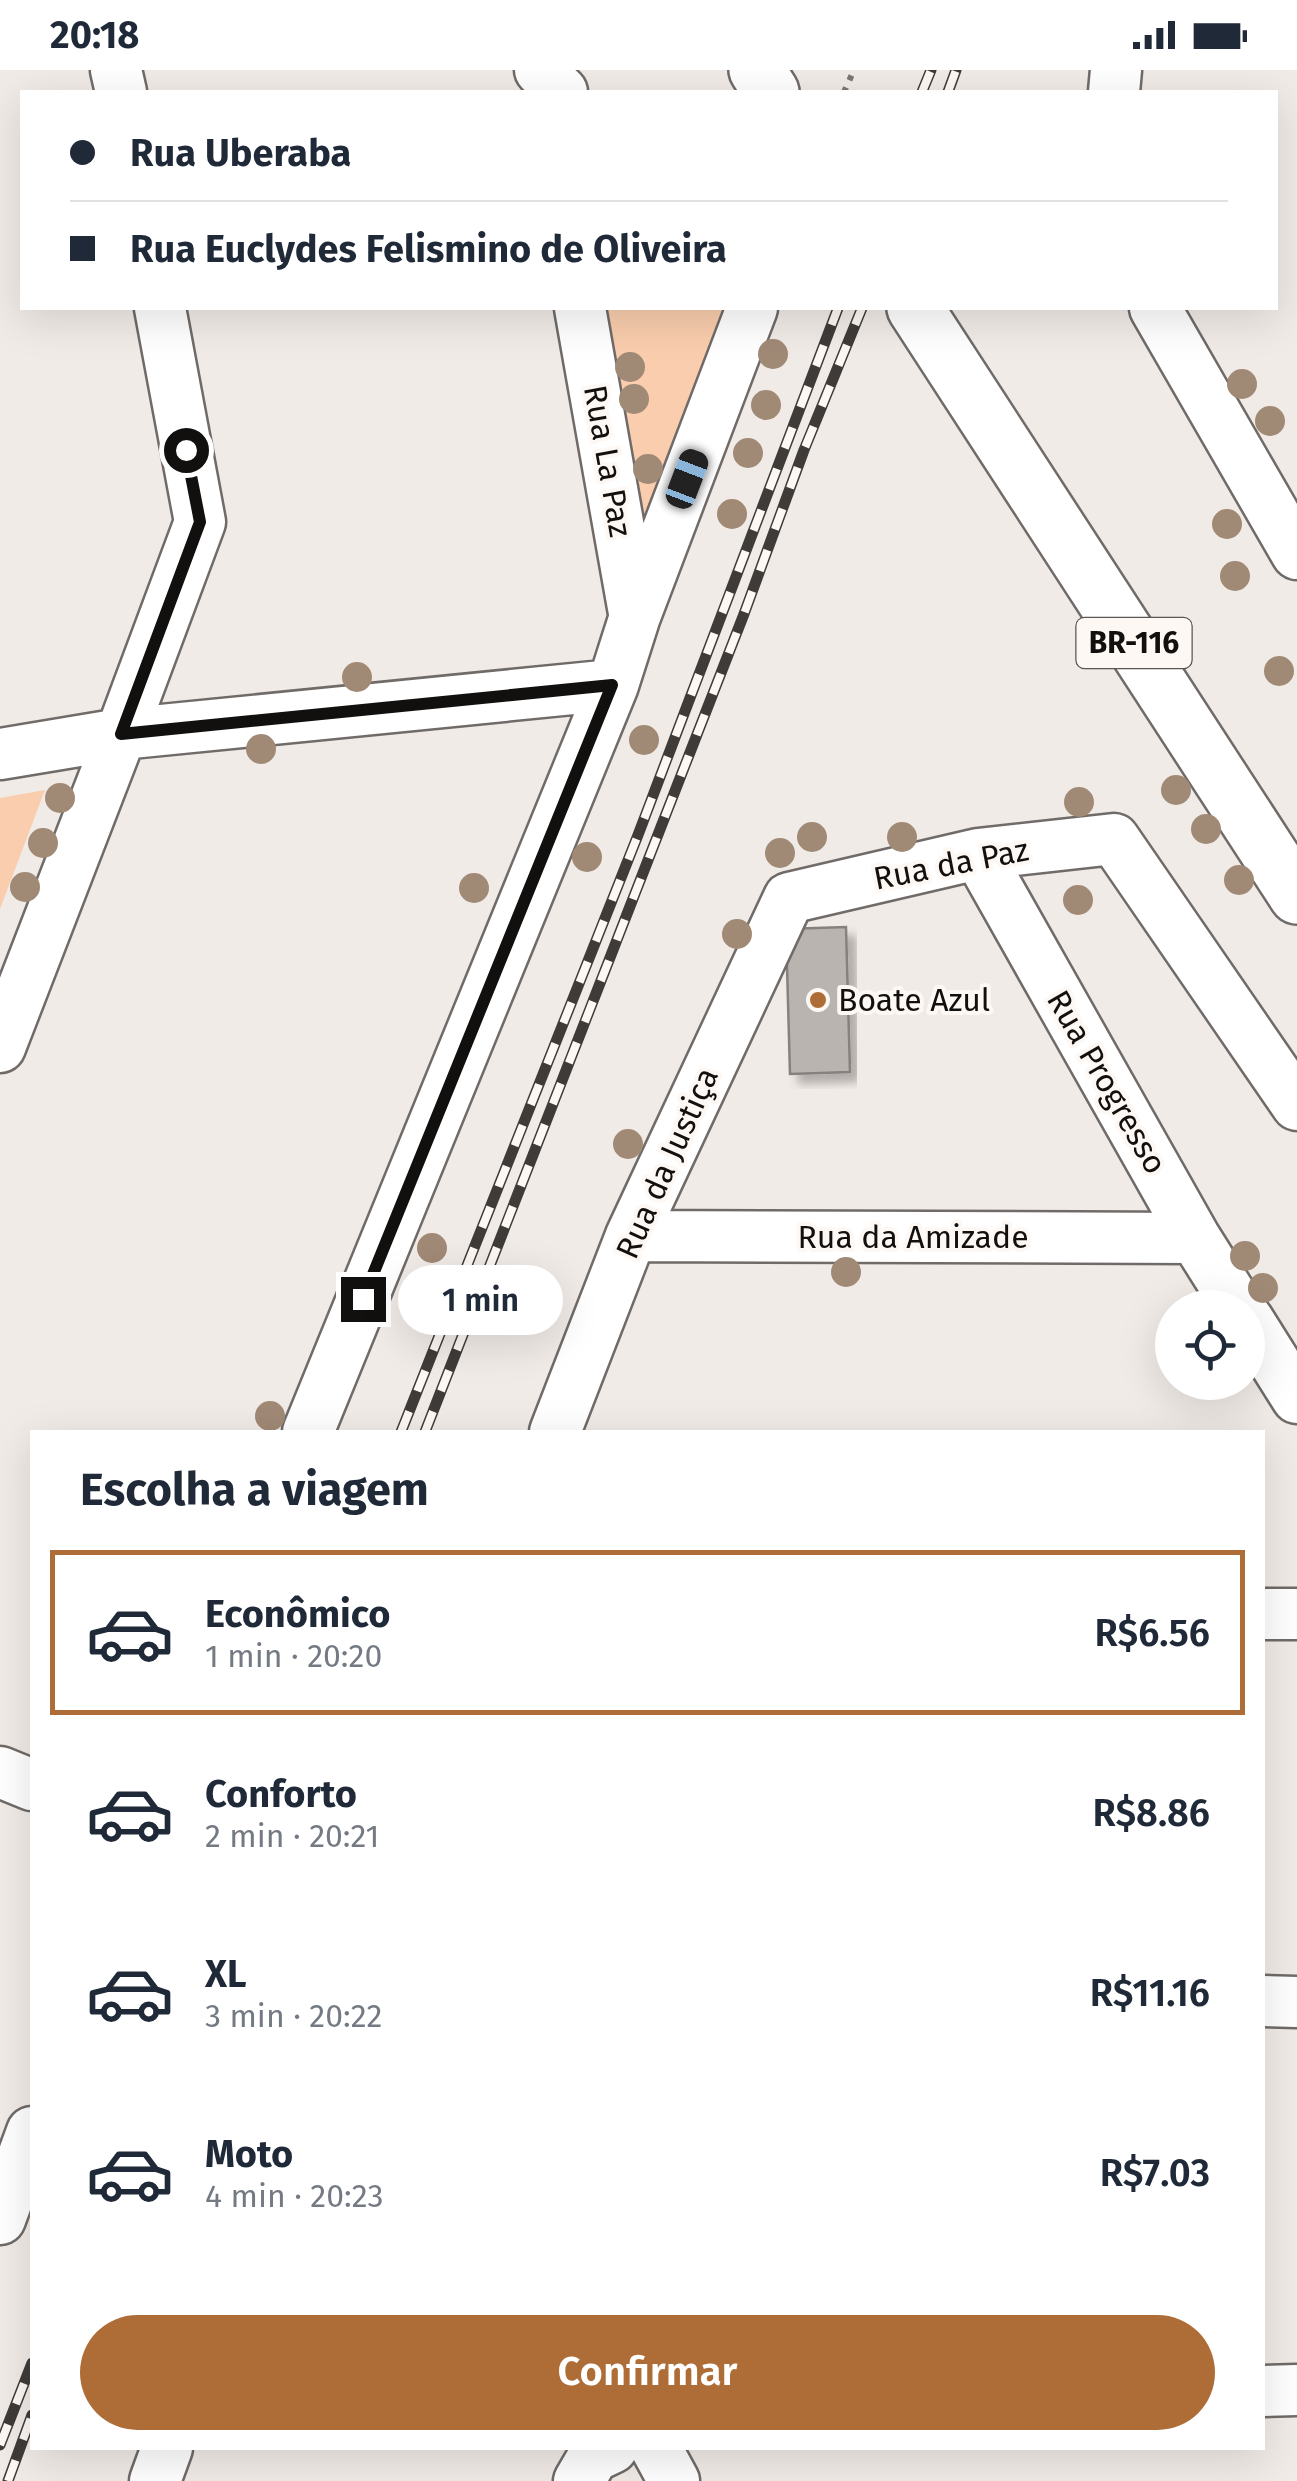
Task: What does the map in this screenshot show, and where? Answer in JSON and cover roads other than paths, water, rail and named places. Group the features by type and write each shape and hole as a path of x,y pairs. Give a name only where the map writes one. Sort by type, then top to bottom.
{"highway":[{"name":"BR-116","path":"916,310 1297,896"}],"street":[{"path":"540,70 560,90"},
{"path":"0,1048 200,522 160,310"},
{"name":"Rua La Paz","path":"580,310 634,616"},
{"path":"309,1430 612,685 634,616 751,310"},
{"path":"1156,310 1297,554"},
{"path":"0,754 121,734 612,685"},
{"name":"Rua da Paz","path":"789,898 978,854 1114,839 1297,1105"},
{"name":"Rua Progresso","path":"978,854 1229,1290"},
{"name":"Rua da Justiça","path":"556,1430 631,1236 789,898"},
{"name":"Rua da Amizade","path":"631,1236 1196,1238"},
{"path":"1265,1347 1297,1398"},
{"path":"1265,1614 1297,1614"},
{"path":"0,1772 30,1784"},
{"path":"1265,2001 1297,2002"},
{"path":"0,2219 30,2137"},
{"path":"1265,2390 1297,2390"},
{"path":"155,2481 166,2450"},
{"path":"579,2481 592,2457 608,2450"},
{"path":"657,2450 674,2481"}],"railway":[{"path":"923,90 931,70"},
{"path":"949,90 956,70"},
{"path":"402,1430 638,835 837,310"},
{"path":"426,1430 861,310"},
{"path":"0,2445 30,2368"},
{"path":"8,2481 30,2420"}],"place":[{"name":"Boate Azul","path":"818,1000"}]}
